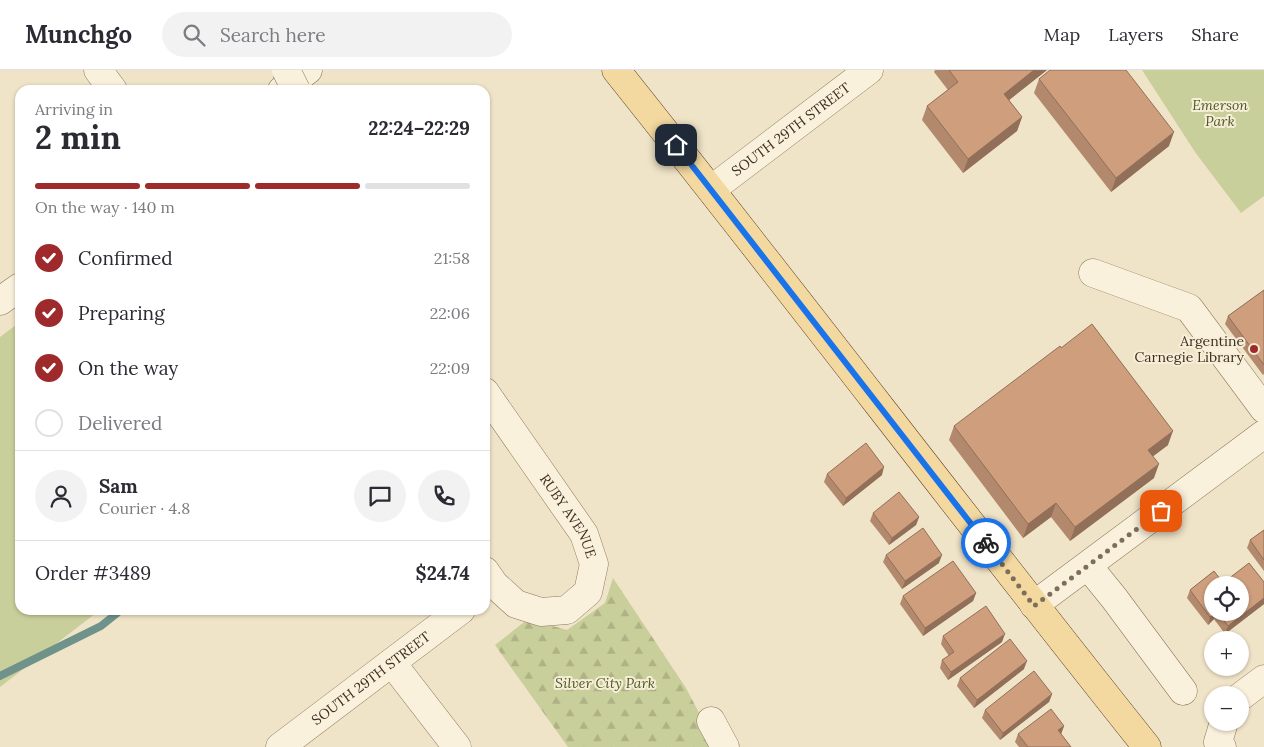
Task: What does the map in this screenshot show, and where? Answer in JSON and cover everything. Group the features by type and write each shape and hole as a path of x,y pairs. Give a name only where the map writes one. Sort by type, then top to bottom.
{"main road":[{"path":"616,70 712,190 1034,606 1147,747"}],"street":[{"path":"98,70 109,85"},
{"path":"286,70 294,85"},
{"path":"288,85 308,70"},
{"name":"SOUTH 29TH STREET","path":"712,190 869,70"},
{"path":"1093,272 1189,308 1264,409"},
{"name":"RUBY AVENUE","path":"490,399 584,534 594,564 588,592 567,610 541,612 516,604 490,584"},
{"path":"1034,606 1264,434"},
{"path":"1088,566 1184,691"},
{"name":"SOUTH 29TH STREET","path":"280,747 454,615"},
{"path":"392,663 457,747"},
{"path":"1249,690 1264,679"},
{"path":"711,721 725,747"}],"green space":[{"name":"Emerson Park","path":"1142,70 1264,70 1264,196 1241,213 1195,152"},
{"path":"15,326 15,615 94,615 0,687 0,337"},
{"name":"Silver City Park","path":"613,578 686,688 717,747 568,747 495,645 528,619 567,630 605,603"}],"building":[{"path":"949,70 1034,70 1004,94 1022,117 968,159 927,106 958,82"},
{"path":"1050,70 1126,70 1174,132 1116,178 1039,79"},
{"name":"Argentine Carnegie Library","path":"1264,290 1264,365 1228,316"},
{"path":"1092,324 1173,431 1148,450 1159,464 1075,527 1056,503 1028,524 954,426"},
{"path":"866,443 884,467 846,498 827,474"},
{"path":"899,492 919,517 892,538 873,513"},
{"path":"923,528 942,555 905,581 886,555"},
{"path":"1264,530 1264,560 1250,540"},
{"path":"953,561 976,593 925,628 903,596"},
{"path":"1249,563 1264,582 1264,598 1249,610 1249,576 1232,576"},
{"path":"1214,571 1218,576 1208,576"},
{"path":"1204,579 1204,609 1190,590"},
{"path":"986,606 1005,634 951,672 942,660 954,652 943,636"},
{"path":"1224,621 1234,621 1228,626"},
{"path":"1010,639 1027,661 977,700 960,678"},
{"path":"1034,671 1052,694 1003,733 985,710"},
{"path":"1051,709 1064,726 1058,730 1071,747 1028,747 1018,734"}],"waterway":[{"path":"0,676 101,626 115,615"}],"way so far":[{"path":"986,543 1034,606 1161,511"}],"place":[{"name":"Argentine Carnegie Library","path":"1254,349"}],"route":[{"path":"676,145 986,543"}]}
